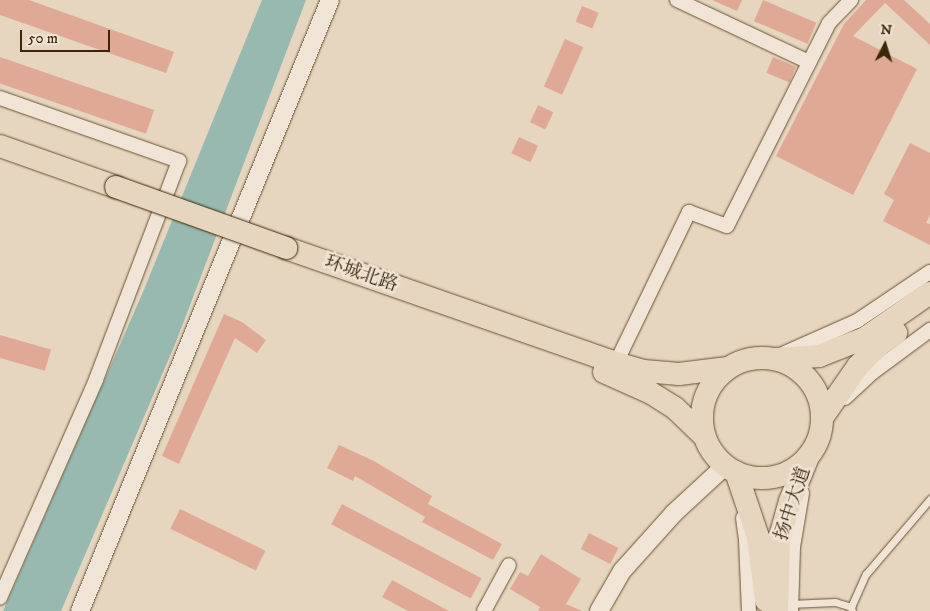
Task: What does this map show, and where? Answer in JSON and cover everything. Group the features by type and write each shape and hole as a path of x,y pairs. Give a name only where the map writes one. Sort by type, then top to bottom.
{"main road":[{"name":"环城北路","path":"0,146 115,193 284,253 610,374 675,408 704,436"},
{"name":"环城北路","path":"0,159 115,193"},
{"name":"环城北路","path":"284,253 644,371 679,374 728,368"},
{"path":"772,359 794,367 811,383 820,405 822,418 820,432 808,457 787,473 774,477 754,478 730,469 709,447 704,436 702,410 705,398 718,376 728,368 756,358 772,359 819,356 865,338 930,293"},
{"path":"822,418 854,372 879,345 930,309"},
{"name":"扬中大道","path":"780,608 779,540 790,501 808,457"},
{"name":"扬中大道","path":"730,469 758,538 780,608"}],"street":[{"path":"80,611 330,0"},
{"path":"677,0 810,62"},
{"path":"616,363 689,212 727,226 829,23 850,0"},
{"path":"0,98 179,162 96,380 0,598"},
{"path":"772,359 857,321 930,272"},
{"path":"822,418 873,372 930,330"},
{"path":"599,611 622,571 674,513 730,469 746,540 749,611"},
{"path":"484,611 509,565"}],"lane":[{"path":"780,608 835,602 852,609 866,574 930,499"}],"water":[{"path":"262,0 306,0 176,342 61,611 3,611 143,292"}],"building":[{"path":"0,0 29,0 174,52 166,73 0,15"},
{"path":"712,0 742,0 737,11"},
{"path":"763,0 816,23 807,44 754,21"},
{"path":"866,0 904,0 930,24 930,45 885,3 853,36 917,69 853,195 776,156 844,24"},
{"path":"582,6 599,13 592,29 576,22"},
{"path":"565,39 583,47 562,95 544,87"},
{"path":"0,57 154,110 146,134 0,83"},
{"path":"773,57 796,67 789,82 766,73"},
{"path":"538,105 553,112 545,129 530,122"},
{"path":"519,137 538,146 530,162 511,153"},
{"path":"910,143 930,153 930,215 926,223 930,224 930,245 883,221 894,200 884,194"},
{"path":"224,314 242,322 266,340 257,353 235,338 179,464 162,456"},
{"path":"0,335 51,350 45,371 0,358"},
{"path":"339,445 374,461 432,496 428,504 502,544 493,560 422,522 425,517 355,476 353,481 327,468"},
{"path":"342,504 482,578 471,598 331,524"},
{"path":"180,509 265,551 256,570 170,529"},
{"path":"589,533 618,548 610,564 581,549"},
{"path":"541,554 581,579 566,604 582,611 538,611 540,607 510,589 520,572 528,576"},
{"path":"392,580 449,611 408,611 382,597"}]}
